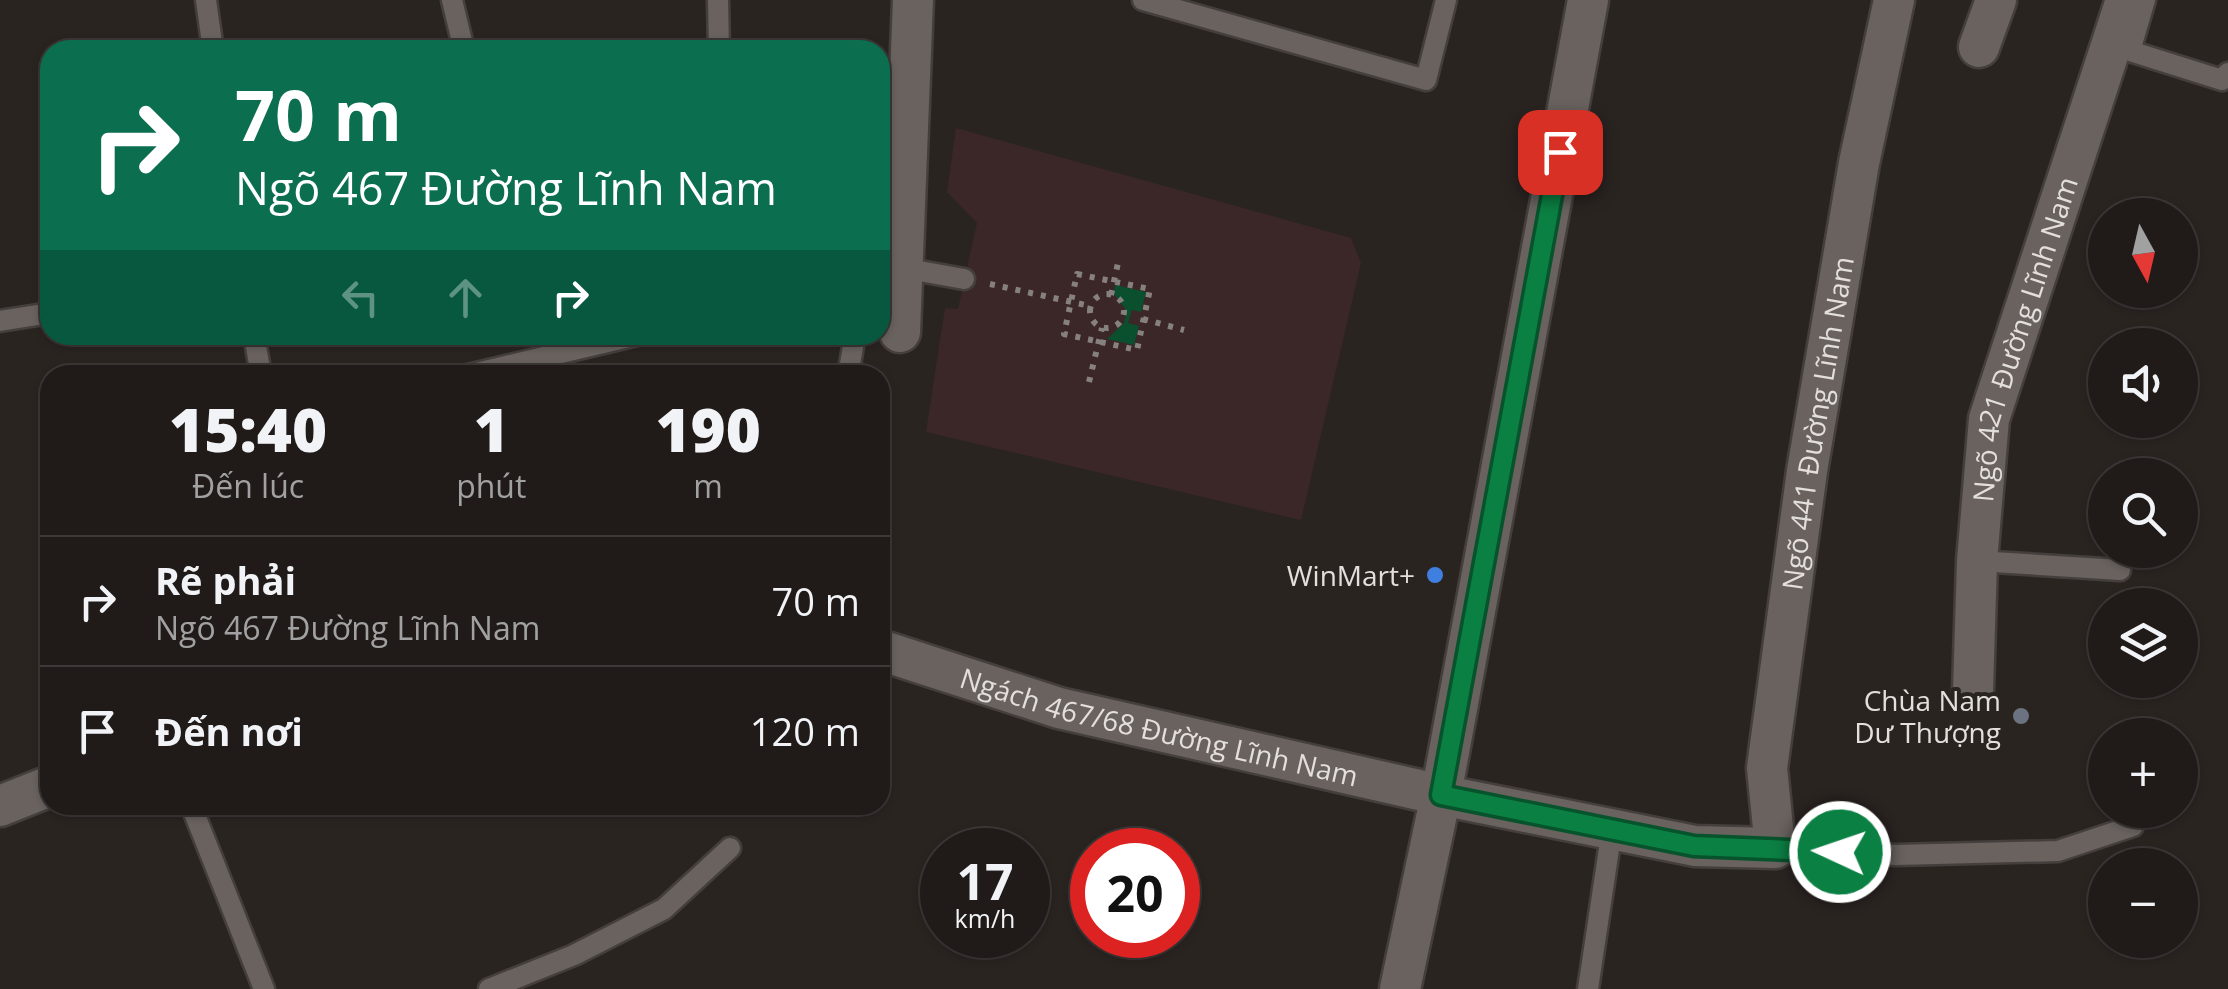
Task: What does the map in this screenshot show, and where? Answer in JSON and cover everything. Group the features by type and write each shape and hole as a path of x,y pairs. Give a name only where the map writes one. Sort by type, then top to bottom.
{"street":[{"path":"900,332 891,283 914,0"},
{"path":"1400,989 1441,795 1588,0"},
{"name":"Ngõ 441 Đường Lĩnh Nam","path":"1775,848 1767,768 1807,471 1859,162 1894,0"},
{"path":"1979,47 1996,0"},
{"name":"Ngõ 421 Đường Lĩnh Nam","path":"1973,690 1976,560 1990,419 2126,0"},
{"name":"Ngách 467/68 Đường Lĩnh Nam","path":"890,653 1059,708 1441,795 1694,846 1775,848"},
{"path":"0,806 40,790"}],"lane":[{"path":"206,0 212,40"},
{"path":"452,0 462,40"},
{"path":"718,0 719,40"},
{"path":"1143,0 1426,80 1446,0"},
{"path":"2146,0 2130,50 2222,80 2228,72"},
{"path":"891,283 964,278"},
{"path":"0,321 40,315"},
{"path":"510,365 595,345"},
{"path":"1976,560 2120,570"},
{"path":"195,815 264,989"},
{"path":"1775,848 1896,855 2058,851 2127,828"},
{"path":"1588,989 1612,829"},
{"path":"490,989 574,955 664,909 730,848"}],"path":[{"path":"1111,295 1118,262"},
{"path":"1078,274 1150,289 1137,350 1064,334 1072,302 1078,274"},
{"path":"964,278 1090,306"},
{"path":"1111,295 1118,298 1123,314 1112,328 1102,328 1095,323 1090,306 1095,299 1111,295"},
{"path":"1144,319 1184,330"},
{"path":"1088,382 1102,328"}],"shaded area":[{"path":"956,128 1351,238 1361,263 1301,520 926,432 945,308 958,309 977,223 947,192"}],"green space":[{"path":"1115,285 1146,292 1141,312 1132,310 1128,323 1139,326 1134,345 1107,339 1124,323 1127,311 1114,294"}],"place":[{"name":"WinMart+","path":"1435,575"},
{"name":"Chùa Nam Dư Thượng","path":"2021,716"}],"route":[{"path":"1560,152 1441,795 1694,846 1840,852"}]}
